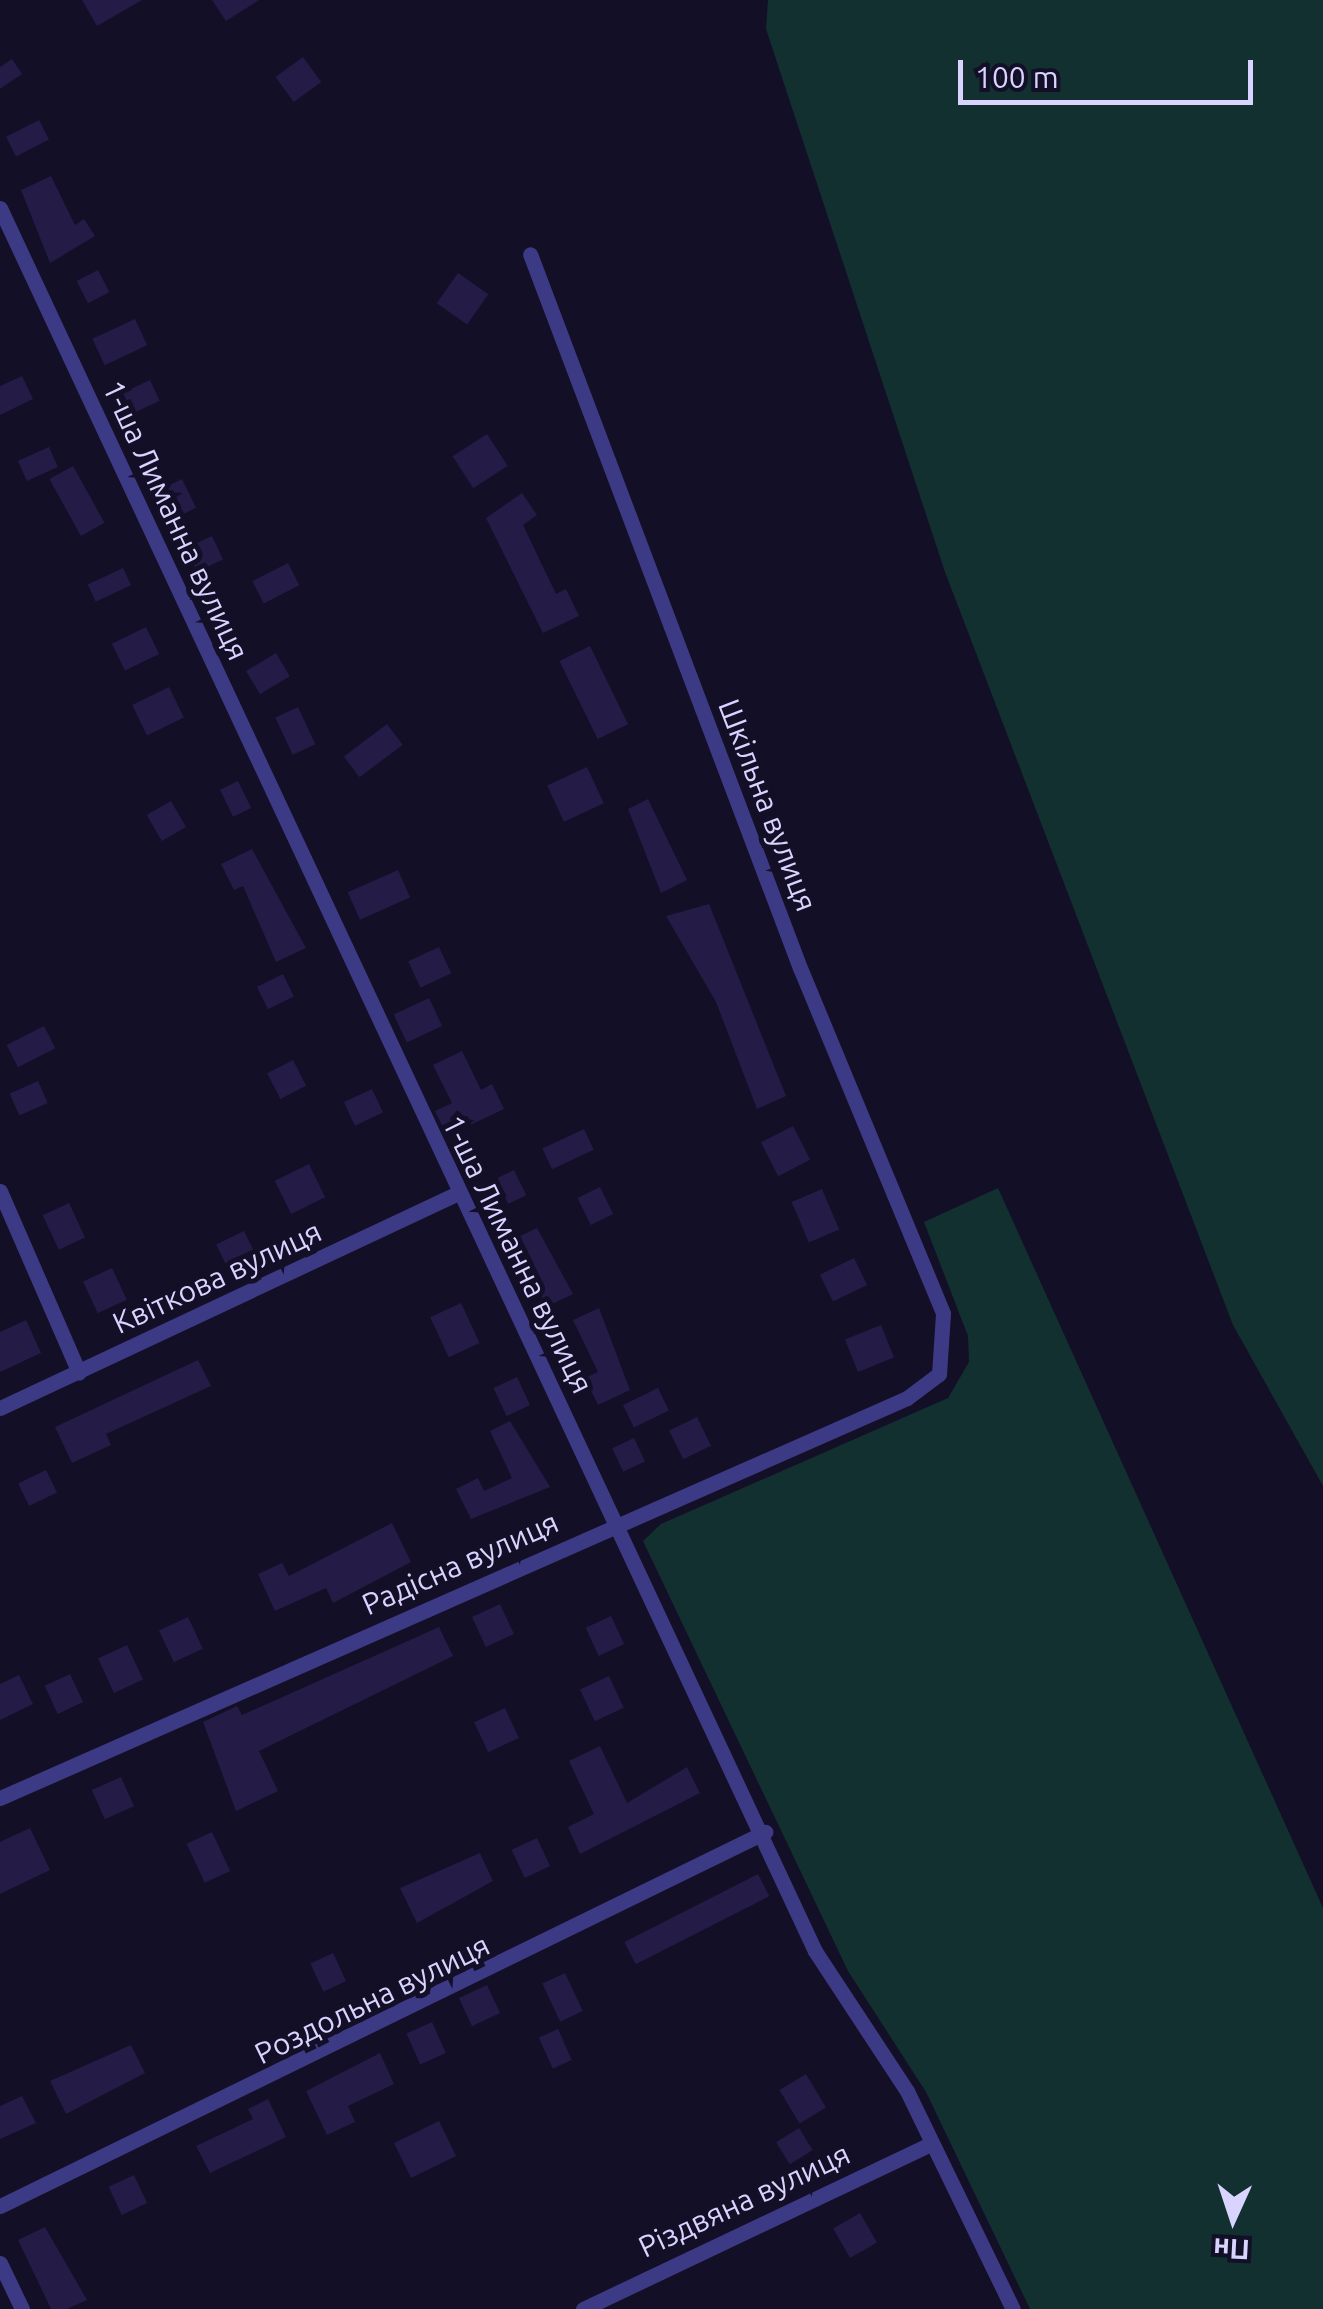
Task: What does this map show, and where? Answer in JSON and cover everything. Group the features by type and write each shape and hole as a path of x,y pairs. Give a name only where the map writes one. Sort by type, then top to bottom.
{"street":[{"name":"1-ша Лиманна вулиця","path":"0,208 456,1194 620,1521 765,1832 815,1951 931,2144 1013,2309"},
{"name":"Шкільна вулиця","path":"530,254 800,968 940,1302 946,1332 939,1374"},
{"path":"0,1191 79,1373"},
{"name":"Квіткова вулиця","path":"0,1408 456,1194"},
{"name":"Радісна вулиця","path":"0,1798 620,1521 907,1398 939,1374"},
{"name":"Роздольна вулиця","path":"0,2206 765,1832"},
{"name":"Різдвяна вулиця","path":"583,2309 931,2144"},
{"path":"0,2264 22,2309"}],"green space":[{"path":"768,0 1323,0 1323,1486 1233,1325 945,572 766,29"},
{"path":"998,1188 1323,1908 1323,2309 1030,2309 926,2092 848,1971 643,1541 661,1524 948,1398 969,1362 968,1336 924,1222"}],"building":[{"path":"82,0 142,0 97,26"},
{"path":"212,0 259,0 226,21"},
{"path":"303,57 321,82 294,102 275,77"},
{"path":"12,59 22,74 0,89 0,67"},
{"path":"39,120 49,140 16,156 6,137"},
{"path":"51,176 75,225 84,219 95,236 50,263 21,190"},
{"path":"98,270 109,292 88,303 77,281"},
{"path":"458,273 488,294 467,325 437,303"},
{"path":"135,319 147,345 105,365 92,339"},
{"path":"22,376 33,399 0,415 0,386"},
{"path":"150,380 160,401 133,414 123,393"},
{"path":"487,434 508,466 473,488 453,456"},
{"path":"49,447 58,467 27,481 18,461"},
{"path":"73,466 105,523 81,536 49,479"},
{"path":"182,479 196,508 170,520 156,492"},
{"path":"522,493 537,515 523,525 556,594 566,589 579,616 543,633 486,518"},
{"path":"212,536 223,560 197,572 186,548"},
{"path":"288,563 299,585 264,603 252,581"},
{"path":"123,568 131,585 96,602 88,584"},
{"path":"146,627 159,654 125,671 112,644"},
{"path":"590,646 628,724 598,739 559,661"},
{"path":"276,653 290,676 260,694 246,671"},
{"path":"169,687 184,718 147,736 132,705"},
{"path":"298,707 315,744 293,755 275,718"},
{"path":"387,724 403,745 360,777 344,756"},
{"path":"587,767 604,803 564,822 547,786"},
{"path":"238,781 251,808 233,817 220,790"},
{"path":"648,799 687,880 661,893 628,809"},
{"path":"171,801 186,827 162,841 147,815"},
{"path":"252,849 306,948 276,962 243,886 234,890 221,864"},
{"path":"398,870 410,897 360,920 348,892"},
{"path":"709,904 786,1096 757,1109 716,1002 666,916"},
{"path":"439,947 451,973 420,988 408,961"},
{"path":"283,974 294,996 268,1009 257,987"},
{"path":"429,998 442,1026 407,1043 394,1014"},
{"path":"44,1026 55,1048 18,1067 7,1045"},
{"path":"462,1051 481,1090 492,1084 504,1109 447,1136 435,1111 452,1103 433,1065"},
{"path":"293,1060 306,1086 280,1099 267,1073"},
{"path":"38,1081 48,1103 19,1116 10,1094"},
{"path":"372,1089 383,1113 355,1126 344,1102"},
{"path":"793,1126 810,1160 778,1176 761,1142"},
{"path":"584,1129 594,1150 552,1169 542,1148"},
{"path":"309,1164 325,1197 291,1214 275,1181"},
{"path":"514,1170 526,1195 508,1204 496,1179"},
{"path":"600,1187 613,1214 591,1225 578,1198"},
{"path":"822,1189 839,1230 809,1242 792,1202"},
{"path":"69,1203 85,1237 59,1250 43,1215"},
{"path":"537,1228 573,1294 546,1307 518,1237"},
{"path":"244,1231 259,1262 231,1275 216,1245"},
{"path":"854,1258 867,1285 833,1302 820,1275"},
{"path":"112,1268 127,1300 98,1313 83,1282"},
{"path":"461,1303 480,1343 449,1357 430,1317"},
{"path":"599,1308 630,1390 598,1405 585,1378 598,1372 573,1320"},
{"path":"26,1320 41,1353 0,1372 0,1332"},
{"path":"881,1325 894,1357 858,1372 845,1340"},
{"path":"198,1360 211,1386 106,1434 111,1445 72,1463 55,1427"},
{"path":"517,1377 530,1405 507,1416 493,1388"},
{"path":"658,1388 669,1410 634,1428 623,1405"},
{"path":"697,1417 711,1446 683,1459 669,1431"},
{"path":"510,1421 550,1487 471,1519 456,1489 478,1478 484,1491 512,1478 490,1431"},
{"path":"634,1438 645,1462 623,1472 612,1448"},
{"path":"46,1470 57,1492 29,1506 18,1484"},
{"path":"392,1523 411,1562 333,1603 326,1588 275,1611 258,1574 282,1563 289,1576"},
{"path":"500,1604 514,1634 486,1647 472,1617"},
{"path":"611,1616 624,1644 599,1656 586,1628"},
{"path":"188,1617 203,1649 174,1662 159,1631"},
{"path":"439,1627 453,1656 259,1751 278,1791 236,1811 203,1722 237,1706 242,1715"},
{"path":"127,1645 143,1679 114,1693 98,1659"},
{"path":"70,1674 83,1702 58,1714 45,1686"},
{"path":"19,1675 33,1704 0,1720 0,1684"},
{"path":"609,1676 624,1708 595,1721 580,1690"},
{"path":"505,1708 519,1738 488,1752 474,1722"},
{"path":"600,1746 627,1803 687,1767 700,1793 580,1854 568,1827 594,1814 569,1761"},
{"path":"121,1777 134,1806 105,1819 92,1790"},
{"path":"30,1828 50,1870 0,1894 0,1842"},
{"path":"212,1832 230,1871 205,1883 187,1844"},
{"path":"537,1838 550,1866 525,1878 512,1850"},
{"path":"480,1853 493,1881 417,1923 400,1888"},
{"path":"758,1874 769,1896 636,1964 624,1942"},
{"path":"333,1953 346,1981 323,1992 310,1964"},
{"path":"565,1973 583,2011 560,2022 542,1984"},
{"path":"487,1985 500,2013 472,2026 459,1998"},
{"path":"432,2022 446,2053 420,2064 406,2033"},
{"path":"558,2029 572,2060 553,2069 539,2038"},
{"path":"131,2045 145,2073 66,2114 50,2081"},
{"path":"380,2053 394,2084 348,2106 355,2122 327,2135 306,2091"},
{"path":"806,2074 826,2107 800,2123 779,2090"},
{"path":"22,2096 36,2123 0,2139 0,2106"},
{"path":"268,2099 286,2137 210,2173 196,2146 253,2119 248,2109"},
{"path":"439,2121 456,2156 411,2178 394,2143"},
{"path":"799,2128 813,2150 790,2164 776,2142"},
{"path":"134,2175 147,2203 122,2215 109,2187"},
{"path":"860,2213 877,2242 850,2258 833,2228"},
{"path":"45,2227 87,2300 67,2309 51,2309 18,2240"}]}
